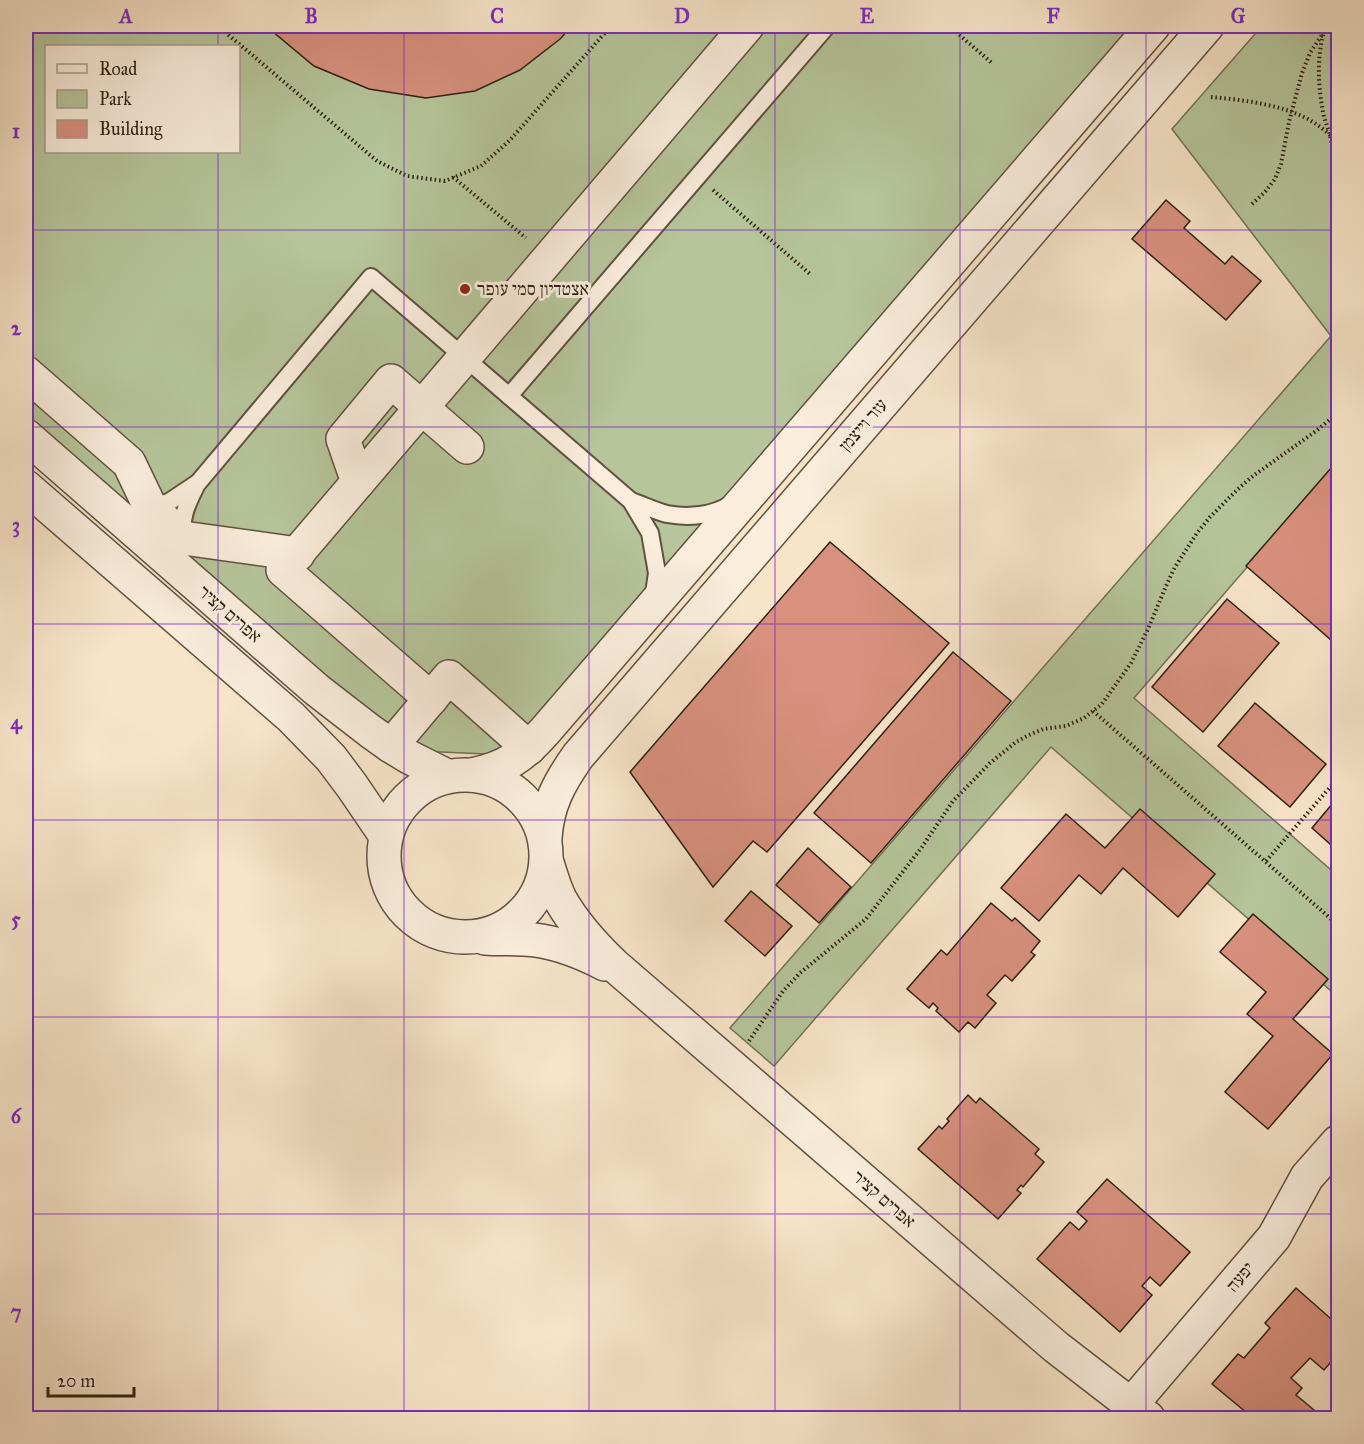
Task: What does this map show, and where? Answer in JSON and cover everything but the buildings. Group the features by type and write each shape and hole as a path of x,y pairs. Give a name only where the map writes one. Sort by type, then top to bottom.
{"street":[{"path":"422,407 747,26"},
{"path":"460,776 484,777 508,786 519,794 535,815 546,850 540,887 535,899 517,919 496,932 484,936 452,936 434,931 402,908 389,886 384,855 386,836 403,802 424,786 460,776 498,768 529,748 546,731 1153,26"},
{"name":"עזר וייצמן","path":"546,850 547,819 551,802 578,756 1207,26"},
{"path":"26,373 129,464 150,507 183,538 297,554"},
{"path":"431,699 283,570 358,482 343,439 391,381 467,447"},
{"name":"אפרים קציר","path":"26,436 317,690 370,731 409,757 460,776"},
{"path":"26,487 291,717 331,758 386,836"},
{"path":"391,746 449,677 529,748"},
{"name":"אפרים קציר","path":"546,850 560,898 572,918 595,946 624,974 1056,1347 1140,1412"},
{"name":"אפרים קציר","path":"471,937 526,939 553,943 580,952 624,974"},
{"name":"יפעה","path":"1140,1412 1274,1237 1307,1177 1338,1142"}],"lane":[{"path":"509,396 827,26"},
{"path":"198,587 185,556 181,528 184,509 197,484 372,277 631,501 650,533 657,573 652,608"},
{"path":"104,505 125,510 142,510 170,502 197,484"},
{"path":"631,501 668,514 694,516 723,510 754,489"}],"path":[{"path":"218,26 376,161 407,176 445,181 481,166 510,140 611,26"},
{"path":"949,26 992,63"},
{"path":"1326,26 1319,54 1320,94 1338,176"},
{"path":"1252,204 1275,179 1281,165 1302,73 1310,53 1322,36"},
{"path":"1211,97 1233,99 1292,112 1311,120 1338,142"},
{"path":"453,177 550,257"},
{"path":"698,177 810,274"},
{"path":"731,1066 783,990 800,973 866,920 922,847 953,801 990,763 1016,742 1029,735 1043,729 1066,726 1083,718 1101,704 1131,663 1175,567 1210,517 1253,476 1338,413"},
{"path":"1092,711 1338,925"},
{"path":"1266,861 1338,778"}],"green space":[{"name":"אצטדיון סמי עופר","path":"26,26 1131,26 512,744 486,754 419,751 379,727 26,426"},
{"path":"1262,26 1338,26 1338,462 1134,698 1338,876 1338,997 1051,747 774,1066 730,1028 1331,336 1172,129"}],"place":[{"name":"אצטדיון סמי עופר","path":"465,289"}]}
